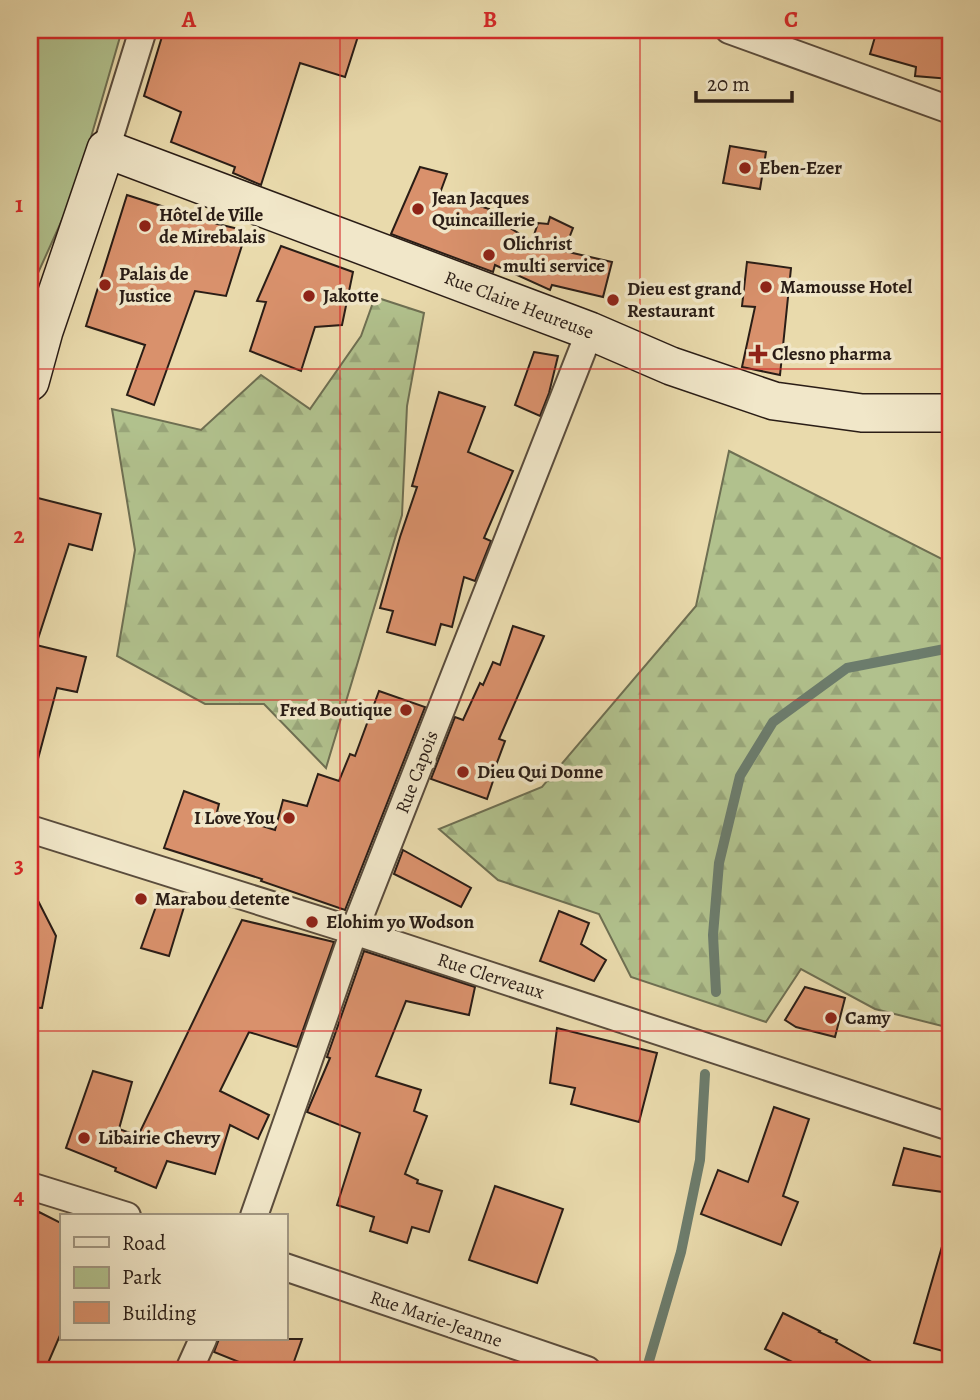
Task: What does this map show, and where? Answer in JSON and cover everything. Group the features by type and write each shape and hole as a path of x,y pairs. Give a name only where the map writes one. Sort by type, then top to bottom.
{"main road":[{"path":"30,382 37,329 106,149"},
{"name":"Rue Claire Heureuse","path":"106,149 590,331 671,366 774,401 862,413 946,414"}],"street":[{"path":"106,149 143,30"},
{"path":"729,30 950,110"},
{"name":"Rue Capois","path":"255,1214 354,932 590,331"},
{"name":"Rue Clerveaux","path":"30,829 950,1127"},
{"path":"30,1186 121,1214"},
{"name":"Rue Marie-Jeanne","path":"287,1268 587,1370"},
{"path":"189,1370 203,1340"}],"green space":[{"path":"30,30 122,30 76,189 38,273 30,282"},
{"path":"375,297 424,313 407,406 402,515 326,768 264,704 205,704 117,656 135,550 112,409 201,430 261,375 310,409 361,336"},
{"path":"729,451 950,563 950,1028 875,1009 801,969 766,1022 631,977 599,914 498,880 439,829 542,787 696,606"}],"building":[{"path":"164,30 360,30 345,77 300,63 261,185 233,173 235,167 171,142 181,112 144,96"},
{"path":"877,30 950,33 950,79 915,76 916,67 870,54"},
{"path":"730,146 766,152 760,189 723,183"},
{"path":"420,167 447,174 440,193 489,209 488,215 532,241 538,223 548,224 550,217 573,228 564,251 612,262 603,297 552,285 550,290 495,265 493,272 391,234"},
{"path":"127,195 177,211 176,214 243,230 243,242 226,296 195,291 154,405 127,395 145,345 86,326"},
{"path":"281,246 353,272 342,325 315,327 301,371 250,351 266,302 257,301"},
{"path":"747,262 791,268 780,375 742,367 755,307 742,306"},
{"path":"534,352 558,356 540,416 515,405"},
{"path":"439,392 485,407 468,452 513,471 484,538 491,541 475,581 464,577 452,627 441,624 435,645 387,632 393,611 380,608 417,487 412,486"},
{"path":"30,496 101,514 92,550 69,544 36,645 86,657 77,692 57,688 38,759 30,758"},
{"path":"513,626 544,636 499,739 505,741 487,799 431,779 455,717 463,720 493,662 500,665"},
{"path":"379,691 425,707 345,910 261,881 262,879 164,848 184,791 219,804 217,812 275,830 283,800 307,806 318,774 339,781 350,754 355,756"},
{"path":"403,850 471,888 461,907 394,874"},
{"path":"30,885 56,936 42,1008 30,1007"},
{"path":"158,901 184,907 169,956 141,948"},
{"path":"559,911 589,923 581,944 606,960 594,981 540,961"},
{"path":"242,920 334,942 297,1047 249,1032 220,1091 269,1115 258,1139 230,1125 215,1174 167,1161 156,1188 66,1148 93,1071 132,1082 119,1129 138,1136"},
{"path":"364,951 475,987 469,1015 406,1001 376,1076 421,1090 414,1111 427,1116 405,1174 418,1180 417,1183 442,1191 429,1232 412,1227 407,1243 370,1231 374,1217 337,1205 360,1133 307,1112 330,1058 327,1057"},
{"path":"805,987 845,998 835,1037 796,1027 785,1020"},
{"path":"557,1028 657,1053 639,1122 571,1104 575,1088 550,1083"},
{"path":"774,1107 809,1119 783,1196 798,1202 781,1245 701,1214 718,1170 748,1182"},
{"path":"904,1148 950,1159 950,1193 893,1185"},
{"path":"495,1186 563,1209 537,1283 469,1260"},
{"path":"39,1212 60,1222 60,1335 45,1370 30,1370 30,1233"},
{"path":"943,1243 950,1244 950,1353 914,1343"},
{"path":"783,1313 837,1340 836,1342 886,1370 809,1370 765,1349"},
{"path":"302,1339 291,1370 259,1370 214,1352 219,1340"}],"waterway":[{"path":"716,992 713,935 719,863 740,776 773,722 847,668 950,648"},
{"path":"649,1361 681,1252 700,1160 705,1074"}],"place":[{"name":"Eben-Ezer","path":"745,168"},
{"name":"Jean Jacques Quincaillerie","path":"418,209"},
{"name":"Hôtel de Ville de Mirebalais","path":"145,226"},
{"name":"Olichrist multi service","path":"489,255"},
{"name":"Palais de Justice","path":"105,285"},
{"name":"Mamousse Hotel","path":"766,287"},
{"name":"Jakotte","path":"309,296"},
{"name":"Dieu est grand Restaurant","path":"613,300"},
{"name":"Clesno pharma","path":"758,354"},
{"name":"Fred Boutique","path":"406,710"},
{"name":"Dieu Qui Donne","path":"463,772"},
{"name":"I Love You","path":"289,818"},
{"name":"Marabou detente","path":"141,899"},
{"name":"Elohim yo Wodson","path":"312,922"},
{"name":"Camy","path":"831,1018"},
{"name":"Libairie Chevry","path":"84,1138"}]}
